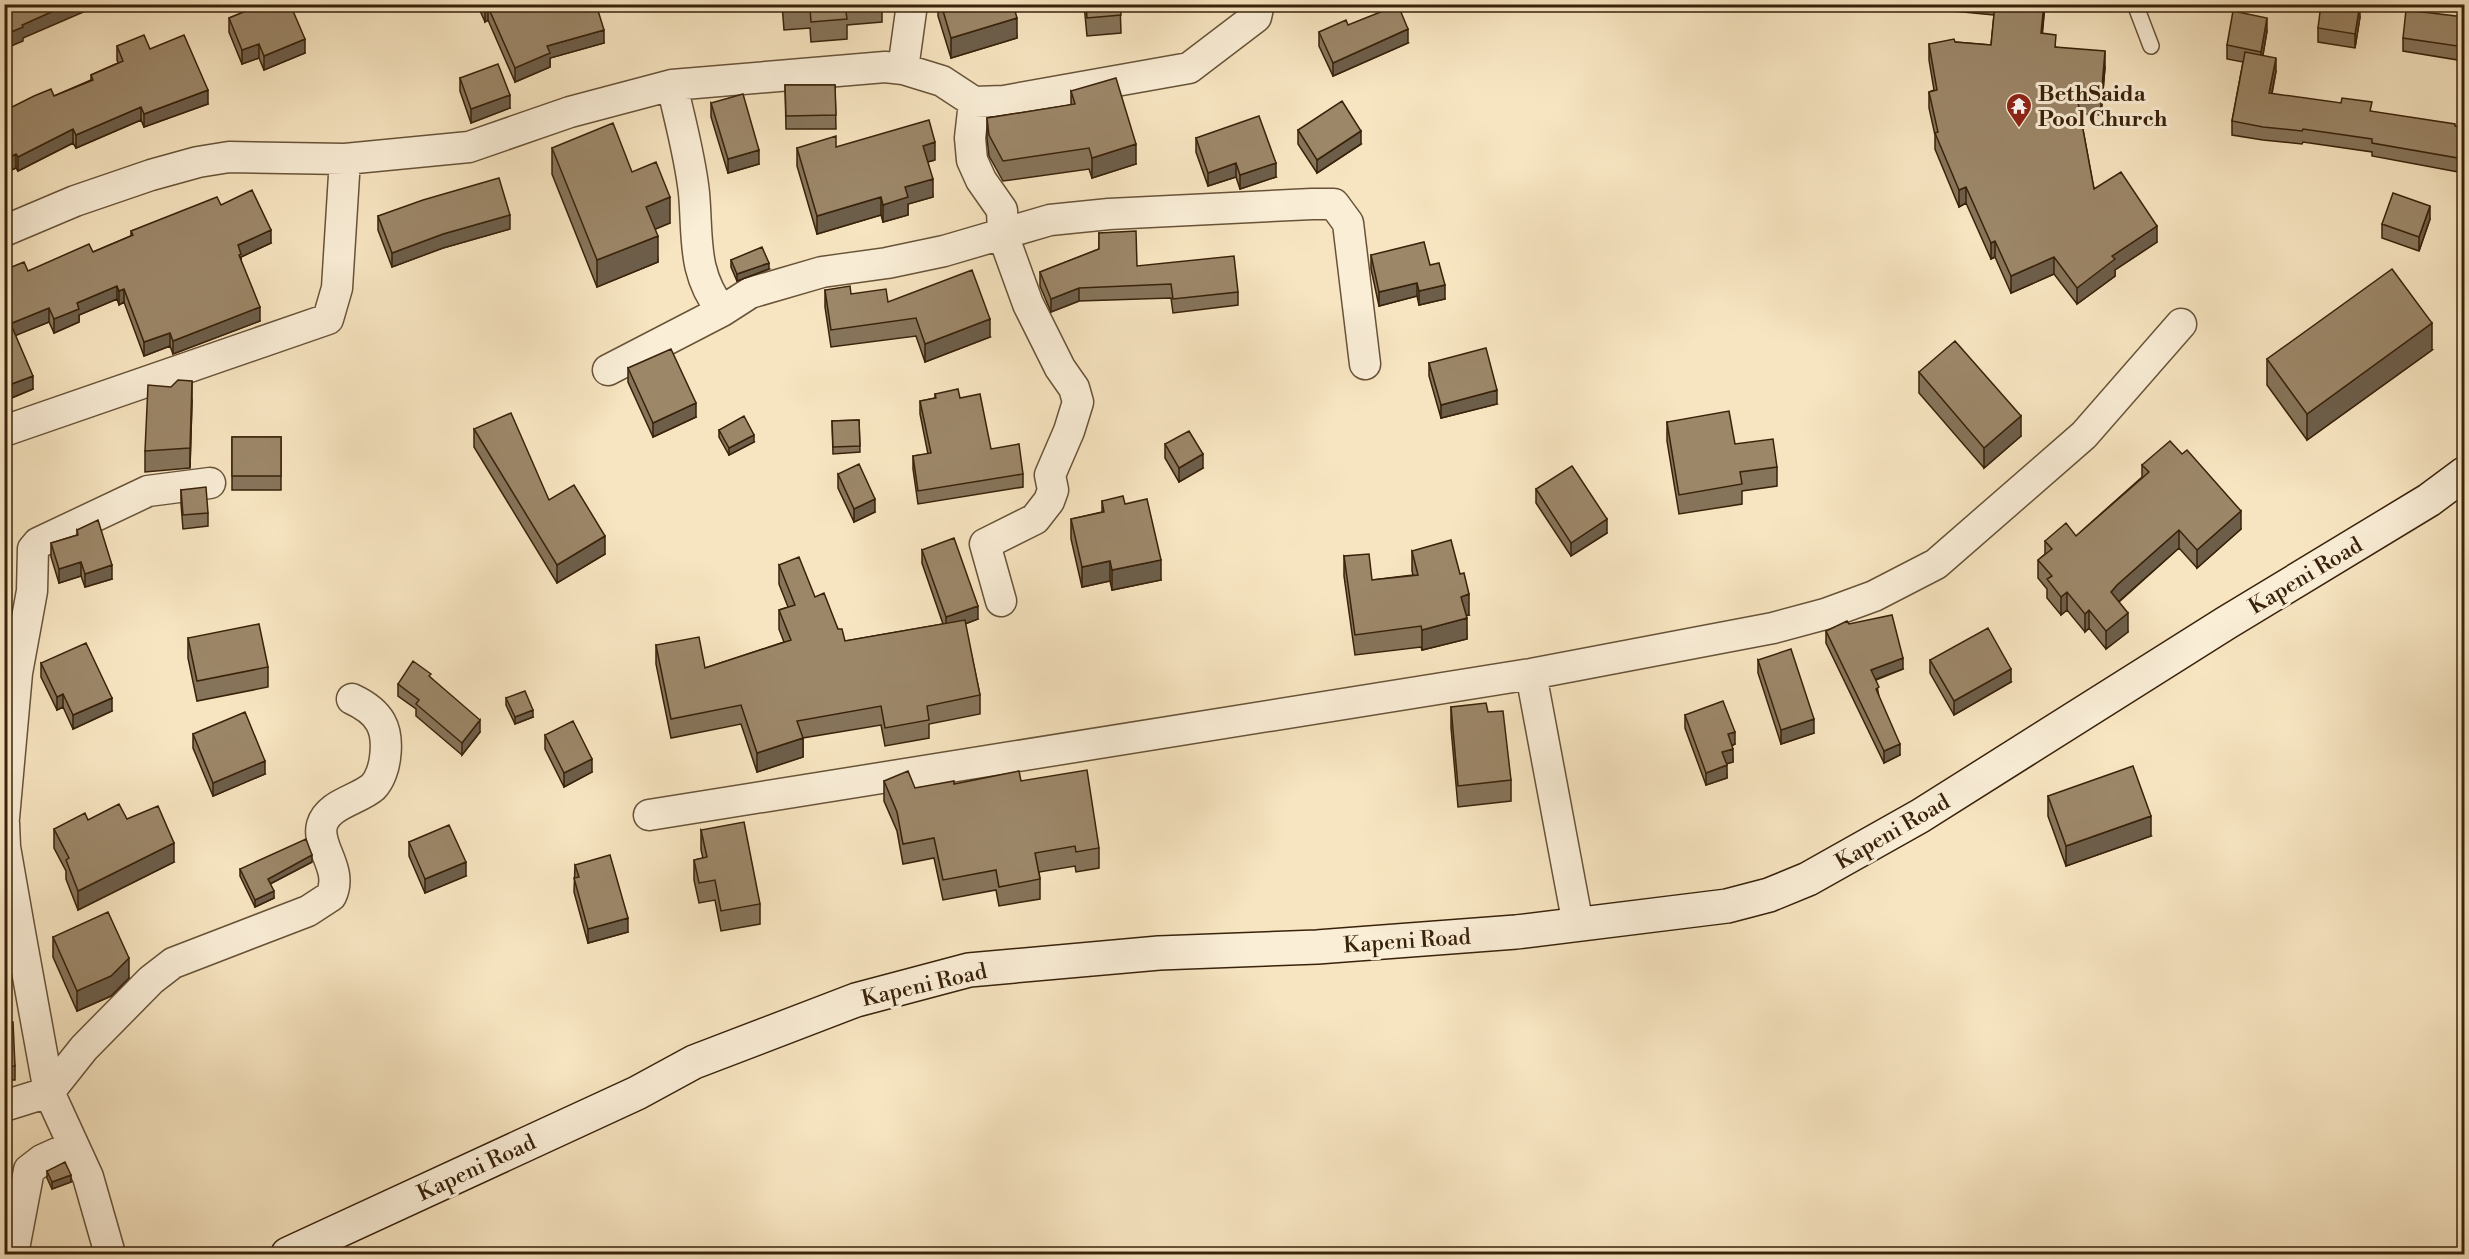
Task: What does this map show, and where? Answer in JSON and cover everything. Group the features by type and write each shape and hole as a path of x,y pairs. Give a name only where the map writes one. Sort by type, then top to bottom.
{"main road":[{"name":"Kapeni Road","path":"288,1254 637,1093 694,1062 856,1000 957,973 1160,953 1317,947 1516,932 1727,906 1769,895 1808,879 1920,816 2226,623 2429,500 2464,474"}],"street":[{"path":"903,69 912,4"},
{"path":"4,231 97,194 151,175 198,162 229,157 345,159 470,147 570,112 672,85 885,67 903,69 942,81 974,102 1004,101 1189,68 1256,17 1258,4"},
{"path":"672,85 692,181 701,274 711,297 722,311"},
{"path":"974,102 970,138 972,160 981,180 1002,210 1003,236 1028,304 1060,368 1074,388 1078,402 1069,431 1050,475 1053,490 1049,501 1035,519 985,544 1001,601"},
{"path":"4,431 328,319 337,288 345,159"},
{"path":"608,370 722,311 750,293 822,272 887,263 944,251 1003,236 1050,220 1108,214 1334,204 1348,223 1365,364"},
{"path":"649,815 1531,674 1666,650 1783,626 1825,614 1874,596 1936,564 2084,435 2181,324"},
{"path":"4,818 17,673 32,591 33,549 38,543 148,490 210,483"},
{"path":"1531,674 1578,925"},
{"path":"4,1106 50,1092 84,1048 151,980 173,963 308,911 331,896 336,880 321,831 323,822 337,807 374,787 384,769 387,745 386,732 378,719 367,706 352,699"},
{"path":"4,823 19,927 50,1092 88,1176 110,1254"},
{"path":"13,1254 29,1170 42,1160 73,1146"}],"lane":[{"path":"2135,4 2151,46"}],"building":[{"path":"4,4 69,4 4,35"},
{"path":"244,4 290,4 305,39 264,56 259,44 242,50 229,18 246,11"},
{"path":"483,4 596,4 604,30 547,46 550,53 515,68 488,7 485,8"},
{"path":"783,4 851,4 845,5 847,19 811,22 810,8 784,10"},
{"path":"941,4 1013,4 1017,18 951,38"},
{"path":"1086,4 1120,4 1121,15 1087,18"},
{"path":"1995,4 2044,4 2041,33 2056,35 2055,47 2105,51 2101,99 2077,97 2094,189 2121,172 2157,226 2112,256 2115,259 2077,288 2054,257 2011,276 1995,241 1991,243 1966,187 1959,190 1935,133 1938,132 1929,92 1937,90 1929,44 1954,39 1955,42 1991,45"},
{"path":"2321,4 2360,4 2355,34 2318,28"},
{"path":"1398,5 1408,29 1333,63 1319,32 1346,20 1348,25"},
{"path":"2406,10 2464,17 2464,47 2403,38"},
{"path":"2233,11 2267,18 2261,52 2227,45"},
{"path":"144,35 150,49 184,35 208,90 144,114 141,107 76,135 73,129 18,157 16,154 4,160 4,111 51,89 54,96 93,80 91,75 123,61 117,46"},
{"path":"2245,52 2276,58 2269,93 2341,103 2342,98 2372,102 2370,111 2455,124 2455,126 2464,128 2464,159 2372,143 2372,139 2303,129 2302,131 2263,127 2232,121"},
{"path":"498,64 510,95 471,109 460,78"},
{"path":"1116,78 1136,144 1092,158 1089,148 1003,161 989,135 987,118 1075,104 1071,91"},
{"path":"785,85 835,85 836,115 786,116"},
{"path":"743,94 759,150 728,159 711,103"},
{"path":"1342,101 1361,131 1317,160 1298,130"},
{"path":"1259,116 1276,163 1240,175 1236,163 1208,173 1196,138"},
{"path":"929,120 935,142 923,146 933,179 905,187 908,197 883,205 881,197 817,216 797,148 836,136 836,147"},
{"path":"613,123 632,172 656,162 670,197 646,207 658,236 597,260 552,148"},
{"path":"499,178 510,215 443,234 392,253 378,216"},
{"path":"252,190 271,230 238,245 241,254 239,255 260,307 173,341 170,333 144,342 124,289 119,291 117,286 77,303 79,309 54,319 49,308 12,323 33,376 9,385 4,376 4,270 24,262 28,271 89,244 93,252 133,235 131,231 217,197 221,205"},
{"path":"2393,193 2430,206 2419,237 2382,224"},
{"path":"1136,231 1137,266 1234,256 1238,292 1173,299 1171,284 1079,288 1051,299 1040,272 1099,249 1099,233"},
{"path":"1424,242 1430,265 1439,263 1445,285 1419,291 1417,283 1379,292 1371,255"},
{"path":"762,247 769,263 737,274 731,260"},
{"path":"2392,269 2432,323 2307,414 2267,359"},
{"path":"972,270 990,319 925,344 916,318 831,330 825,290 850,286 851,294 886,289 888,302"},
{"path":"1955,341 2021,416 1984,448 1919,372"},
{"path":"1486,348 1497,390 1441,405 1429,363"},
{"path":"671,349 696,403 653,423 628,368"},
{"path":"178,380 192,381 190,448 145,451 148,385 171,387"},
{"path":"958,389 960,398 980,394 991,449 1019,444 1023,474 918,491 913,456 931,453 920,401 936,398 935,394"},
{"path":"1729,411 1735,444 1773,439 1777,467 1740,472 1742,484 1679,495 1667,422"},
{"path":"511,413 549,500 574,485 605,536 557,565 474,429"},
{"path":"744,416 754,435 729,448 719,430"},
{"path":"859,420 860,446 833,447 832,421"},
{"path":"1189,431 1203,454 1179,468 1165,444"},
{"path":"232,437 281,437 281,476 232,476"},
{"path":"2170,441 2182,454 2187,450 2241,511 2197,550 2179,530 2117,585 2111,592 2128,613 2106,631 2089,610 2085,614 2067,592 2061,597 2047,579 2052,576 2038,560 2052,549 2045,541 2066,523 2076,536 2149,472 2142,465"},
{"path":"859,464 875,499 854,509 838,474"},
{"path":"1572,466 1607,519 1571,543 1536,489"},
{"path":"206,487 208,513 183,515 181,490"},
{"path":"1123,496 1125,504 1147,499 1161,560 1112,570 1110,561 1082,567 1071,519 1104,512 1102,501"},
{"path":"98,520 112,565 85,574 81,562 59,569 51,543 78,535 77,530"},
{"path":"954,538 978,606 946,617 922,550"},
{"path":"1451,540 1460,574 1464,573 1469,594 1461,597 1467,618 1422,630 1421,626 1355,635 1344,556 1369,554 1372,580 1418,575 1412,551"},
{"path":"799,557 815,597 824,593 838,629 842,629 845,641 965,620 980,695 927,706 929,720 885,728 881,706 797,721 803,738 757,753 741,705 671,719 656,645 699,637 705,668 791,640 779,610 795,605 779,565"},
{"path":"1892,615 1903,658 1871,670 1879,687 1876,689 1900,744 1884,751 1826,631 1847,621 1849,624"},
{"path":"259,624 268,667 197,681 188,638"},
{"path":"1988,628 2011,669 1954,701 1930,660"},
{"path":"86,643 112,698 73,715 63,694 57,697 41,663"},
{"path":"1791,649 1814,719 1781,730 1758,660"},
{"path":"413,661 431,674 429,676 480,720 462,743 416,704 419,700 398,684"},
{"path":"525,691 533,710 515,717 506,698"},
{"path":"1723,701 1735,732 1728,734 1733,749 1722,752 1727,765 1706,773 1685,715"},
{"path":"1486,703 1488,712 1503,711 1511,780 1458,786 1451,707"},
{"path":"245,712 265,761 213,783 193,734"},
{"path":"573,721 592,759 564,773 545,735"},
{"path":"2133,766 2151,816 2066,846 2048,796"},
{"path":"1087,770 1099,848 1076,852 1075,846 1035,853 1040,879 999,887 996,870 943,880 934,838 903,844 897,812 884,781 908,771 915,788 954,781 954,784 1019,771 1021,781"},
{"path":"119,804 127,819 158,806 174,843 78,891 66,860 69,858 54,829 85,813 88,820"},
{"path":"744,822 760,904 721,911 715,880 699,883 694,860 707,857 701,830"},
{"path":"449,825 466,862 425,879 409,842"},
{"path":"306,839 312,855 268,879 274,891 255,900 240,869"},
{"path":"610,855 628,918 588,929 574,878 579,877 575,865"},
{"path":"108,912 129,958 111,976 77,991 53,937"},
{"path":"13,1022 15,1066 4,1067 4,1023"},
{"path":"4,1153 9,1167 8,1174 4,1175"},
{"path":"65,1162 71,1175 52,1182 47,1171"}],"place":[{"name":"BethSaida Pool Church","path":"2019,129"}]}
